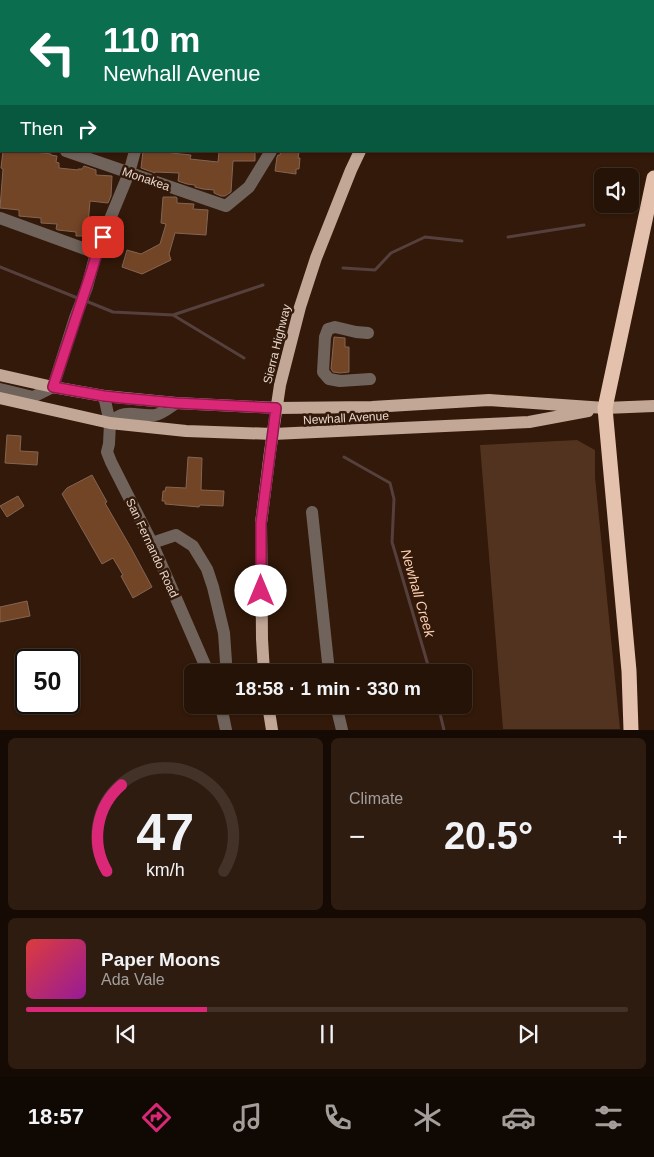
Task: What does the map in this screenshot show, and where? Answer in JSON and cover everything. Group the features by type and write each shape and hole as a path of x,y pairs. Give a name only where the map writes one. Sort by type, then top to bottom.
{"highway":[{"path":"631,730 629,671 605,408 654,178"}],"main road":[{"name":"Sierra Highway","path":"264,664 261,523 272,434 281,381 300,307 316,258 360,152"},
{"name":"Newhall Avenue","path":"0,375 104,396 176,403 276,408 372,407 489,400 605,408 654,406"},
{"name":"Newhall Avenue","path":"0,398 110,423 186,431 272,434 529,422 605,408"},
{"path":"269,714 272,730"}],"street":[{"name":"Monakea","path":"69,152 226,206 249,187 270,152"},
{"path":"0,389 33,398 53,387 87,287 96,253 129,173 135,152"},
{"path":"0,218 96,253"},
{"path":"368,333 335,327 328,329 325,337 323,372 329,379 340,381 370,379"},
{"name":"San Fernando Road","path":"104,396 110,423 107,452 110,462 152,543 205,664"},
{"path":"110,423 124,413 157,415 176,403"},
{"path":"312,512 329,664"},
{"path":"152,543 176,535 193,546 208,569 224,633 226,662"},
{"path":"223,714 226,730"},
{"path":"338,714 342,730"}],"shaded area":[{"path":"577,440 595,450 595,477 620,729 503,729 480,445"}],"building":[{"path":"3,152 51,154 57,156 56,162 59,163 59,168 78,170 84,166 96,170 96,175 112,176 111,196 108,203 90,201 87,236 76,236 76,232 56,229 57,224 41,223 41,218 19,216 19,210 0,208 3,169 1,168"},
{"path":"143,152 171,152 191,155 190,159 218,162 219,152 255,152 255,161 233,161 231,192 225,196 214,193 214,190 195,187 195,185 178,181 179,173 155,173 141,168"},
{"path":"281,152 299,152 299,169 296,169 296,174 275,171 277,157"},
{"path":"163,197 176,197 177,203 194,204 193,209 208,210 206,235 175,233 169,254 171,260 142,274 122,267 127,250 141,254 160,244 166,224 161,223"},
{"path":"334,337 345,338 345,347 349,347 349,372 333,372 331,369"},
{"path":"7,435 21,436 20,451 38,452 37,465 5,463"},
{"path":"188,457 202,458 201,490 224,491 223,506 200,505 199,507 165,504 165,501 162,501 163,491 165,491 166,487 186,488"},
{"path":"92,475 107,502 105,503 152,587 133,598 113,558 102,564 62,494 67,488"},
{"path":"18,496 24,506 7,517 0,506"},
{"path":"27,601 30,616 0,622 0,607"}],"waterway":[{"path":"508,237 584,225"},
{"path":"343,268 375,270 391,253 425,237 462,241"},
{"name":"Newhall Creek","path":"0,267 80,299"},
{"path":"173,315 263,285"},
{"name":"Newhall Creek","path":"86,301 113,312 173,315 244,358"},
{"name":"Newhall Creek","path":"344,457 390,483 394,499 392,542 428,664"},
{"name":"Newhall Creek","path":"440,714 444,730"}],"route":[{"path":"103,237 96,253 87,287 53,387 122,398 276,408 261,523 261,591"}]}
